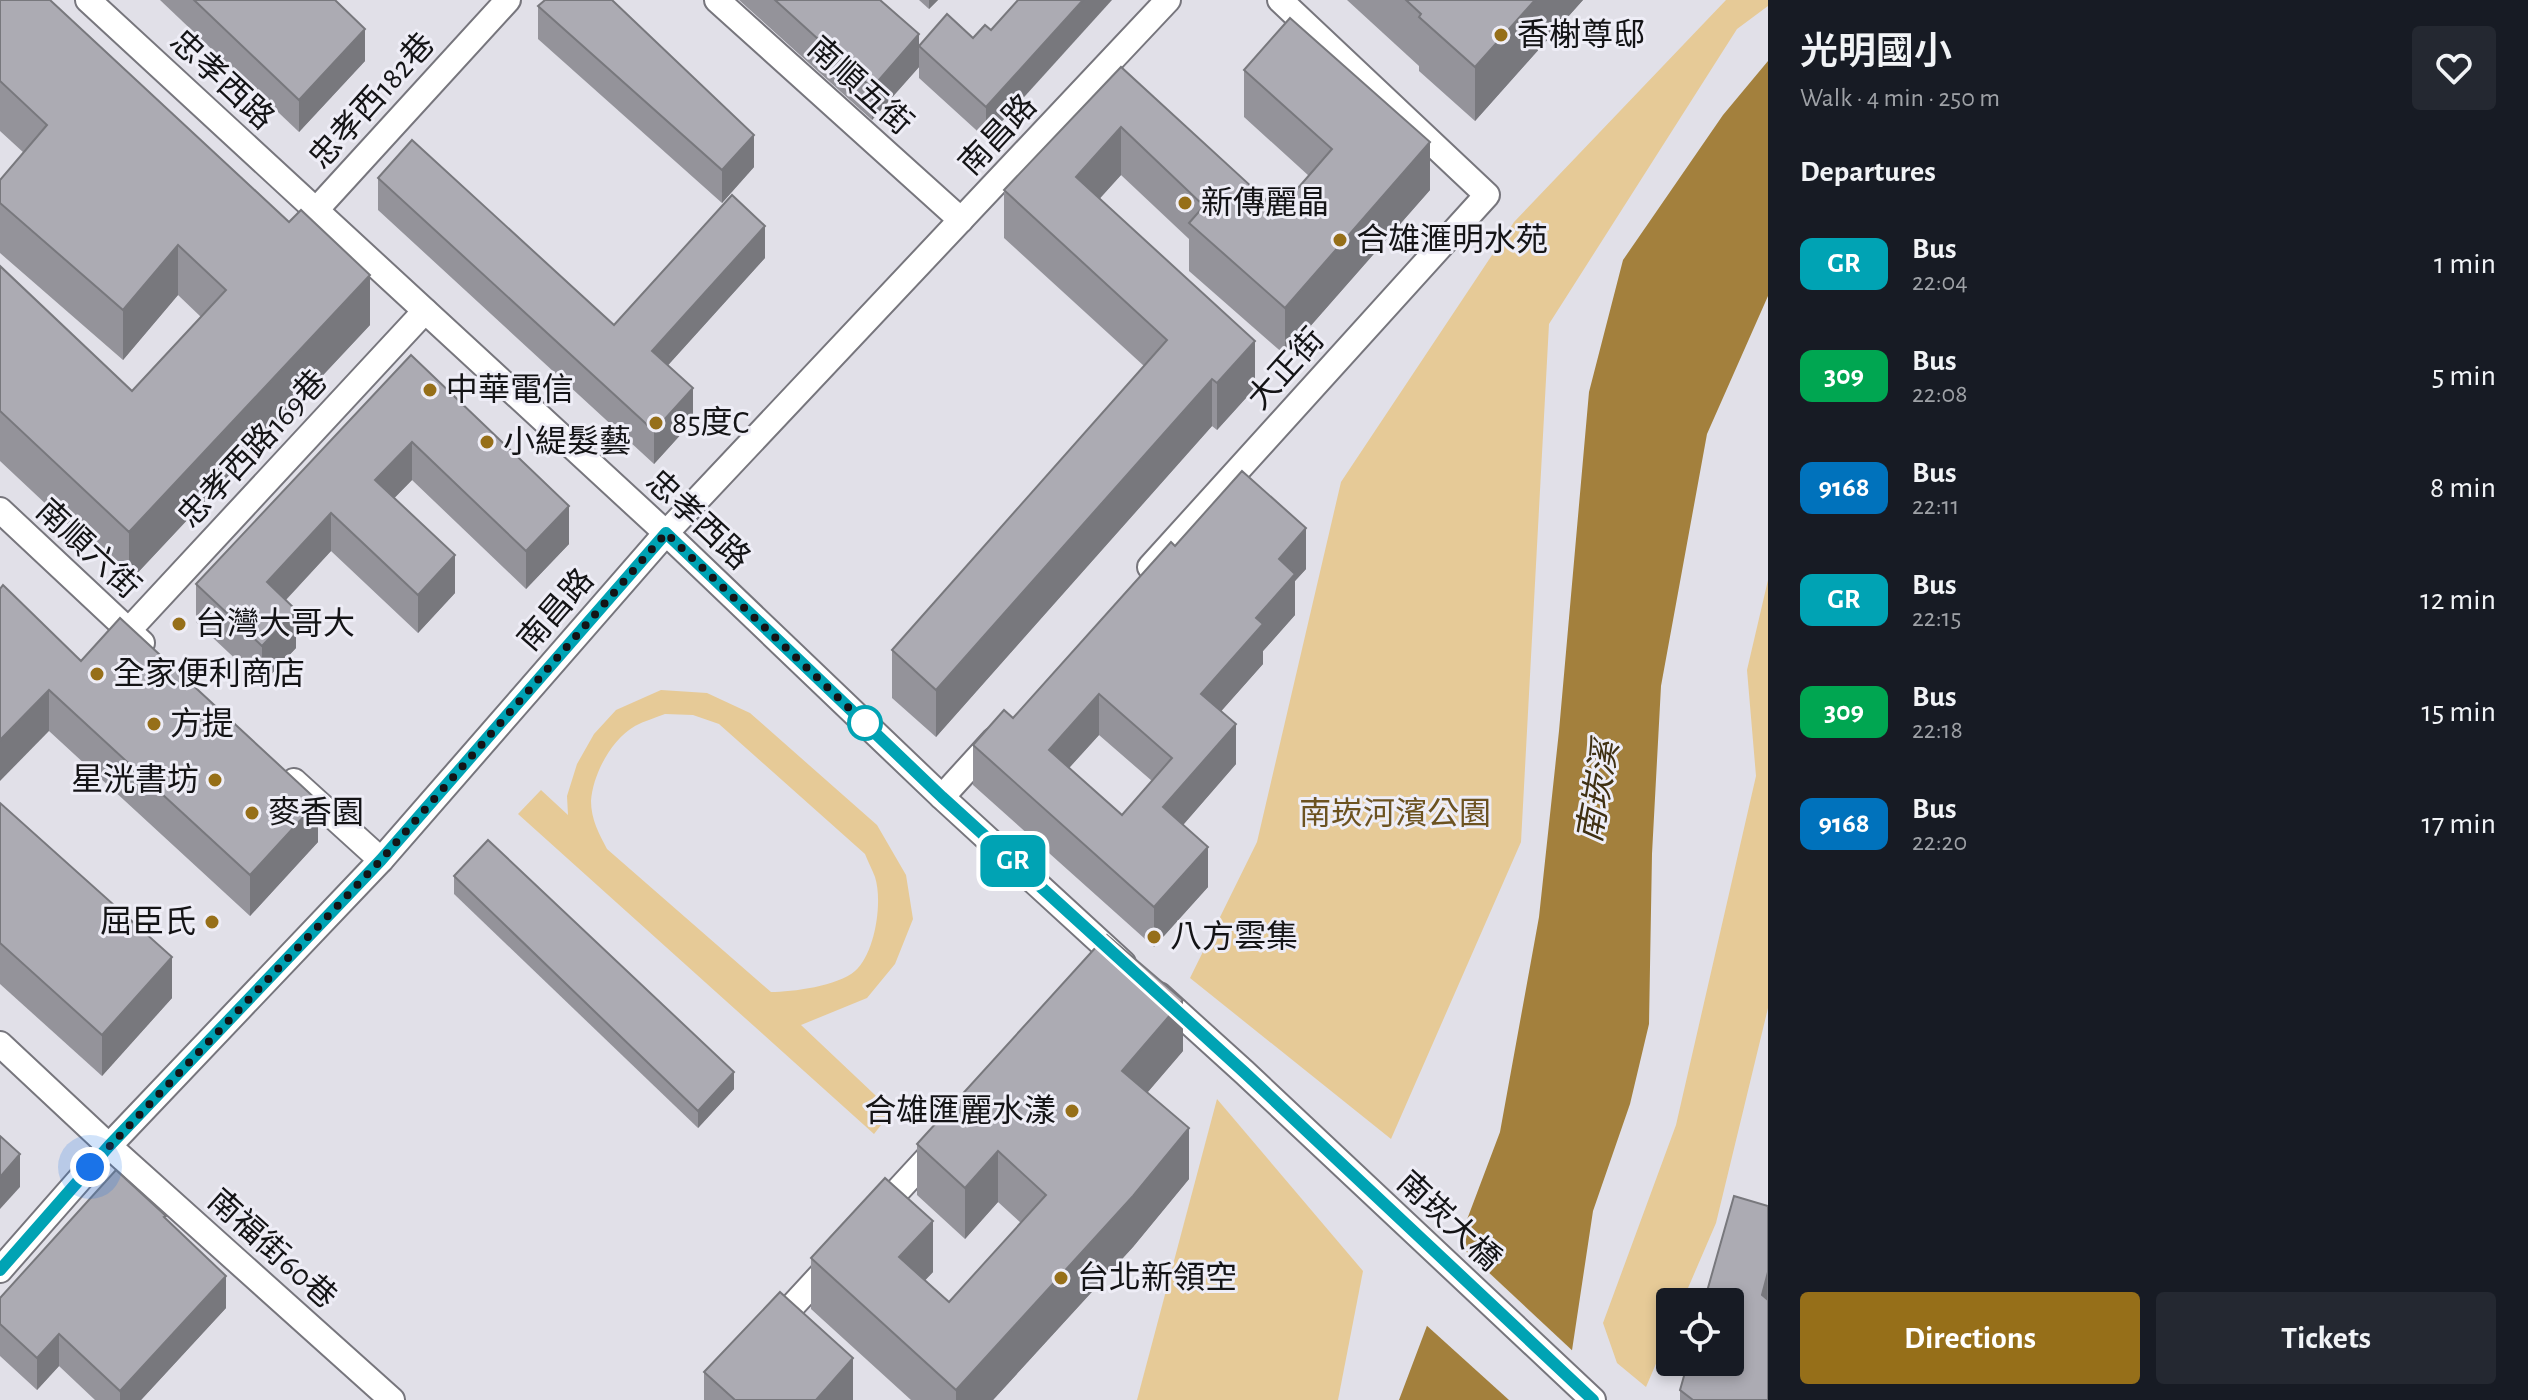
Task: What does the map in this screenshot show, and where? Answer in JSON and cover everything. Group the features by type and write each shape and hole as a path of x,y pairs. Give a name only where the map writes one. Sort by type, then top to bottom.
{"street":[{"name":"忠孝西路","path":"88,0 666,533 1109,961 1262,1089"},
{"name":"忠孝西182巷","path":"316,210 508,0"},
{"name":"南順五街","path":"717,0 961,220"},
{"name":"南昌路","path":"0,1270 109,1146 381,860 666,533 1168,0"},
{"name":"大正街","path":"1134,585 1487,195 1280,0"},
{"name":"忠孝西路169巷","path":"128,631 425,311"},
{"name":"南順六街","path":"0,510 163,662"},
{"path":"942,797 1006,726"},
{"path":"277,766 381,860"},
{"name":"南福街60巷","path":"0,1044 392,1400"},
{"name":"南崁大橋","path":"1262,1089 1593,1400"},
{"path":"868,1224 954,1131"},
{"path":"760,1341 846,1248"}],"green space":[{"name":"南崁河濱公園","path":"1726,0 1768,0 1768,6 1737,29 1549,324 1521,842 1391,1139 1190,978 1257,842 1341,482 1514,222"},
{"path":"1768,580 1768,1008 1716,1223 1688,1288 1656,1288 1656,1364 1646,1387 1617,1363 1603,1323 1676,1125 1756,776 1747,670"},
{"path":"661,690 707,693 750,713 877,825 906,875 913,919 895,964 867,998 801,1025 892,1111 874,1134 518,814 541,790 568,815 567,796 577,764 594,734 616,710","holes":["665,714 693,715 719,724 865,854 877,888 876,927 868,953 855,971 847,976 814,987 771,992 607,849 598,832 591,801 599,769 611,749 626,732 642,723"]},
{"path":"1217,1099 1363,1271 1338,1400 1137,1400"}],"water":[{"name":"南崁溪","path":"1768,61 1768,296 1707,434 1661,686 1652,854 1649,1024 1630,1104 1593,1211 1562,1400 1399,1400 1500,1132 1539,917 1589,392 1623,260 1723,115"}],"pier":[{"path":"1455,1241 1576,1354 1566,1400 1509,1400 1425,1324"}],"building":[{"path":"0,0 50,0 289,222 301,210 370,275 129,532 0,411 0,266 132,391 226,290 178,245 123,310 0,203 0,180 47,125 0,81"},
{"path":"194,0 335,0 365,29 299,100"},
{"path":"545,0 612,0 754,135 722,170 538,6"},
{"path":"775,0 880,0 919,34 872,88"},
{"path":"1018,0 1083,0 986,107 919,46 947,14 973,38 985,25 991,30"},
{"path":"1406,0 1535,0 1475,67 1419,17 1421,14"},
{"path":"1290,18 1430,142 1285,308 1189,223 1204,206 1121,127 1076,177 1255,341 1217,383 1212,379 936,690 892,650 1167,340 1004,190 1121,67 1278,211 1332,149 1244,70"},
{"path":"412,140 614,325 732,195 765,226 652,351 693,388 654,431 378,178"},
{"path":"411,355 569,506 526,551 412,442 375,480 455,555 418,595 331,513 267,582 296,610 262,646 196,584"},
{"path":"1242,471 1306,528 1279,559 1295,574 1256,618 1263,624 1201,694 1236,724 1163,807 1208,847 1154,907 973,745 1004,710 1013,718 1171,542 1175,546","holes":["1099,694 1172,758 1122,815 1049,750"]},
{"path":"3,585 81,661 120,618 318,801 250,875 49,690 0,740 0,589"},
{"path":"0,803 172,957 102,1035 0,943"},
{"path":"488,840 734,1072 698,1111 454,876"},
{"path":"1107,935 1183,1000 1122,1071 1189,1128 1133,1196 956,1390 811,1258 885,1178 933,1221 899,1257 949,1302 1046,1195 998,1151 965,1188 917,1144"},
{"path":"0,1136 20,1154 0,1177"},
{"path":"116,1170 226,1276 120,1391 59,1334 37,1358 0,1324 0,1298"},
{"path":"1734,1196 1768,1206 1768,1272 1762,1295 1768,1300 1768,1400 1693,1400 1680,1390 1684,1376 1744,1376 1744,1288 1708,1288"},
{"path":"780,1292 853,1358 816,1400 735,1400 704,1372"}],"bus line":[{"name":"GR","path":"0,1270 109,1146 381,860 666,533 942,797 1244,1072 1593,1400"}],"place":[{"name":"香榭尊邸","path":"1501,35"},
{"name":"新傳麗晶","path":"1185,203"},
{"name":"合雄滙明水苑","path":"1340,240"},
{"name":"中華電信","path":"430,390"},
{"name":"85度C","path":"656,423"},
{"name":"小緹髮藝","path":"487,442"},
{"name":"台灣大哥大","path":"179,624"},
{"name":"全家便利商店","path":"97,674"},
{"name":"方提","path":"154,724"},
{"name":"星洸書坊","path":"215,780"},
{"name":"麥香園","path":"252,813"},
{"name":"屈臣氏","path":"212,922"},
{"name":"八方雲集","path":"1154,937"},
{"name":"合雄匯麗水漾","path":"1072,1111"},
{"name":"台北新領空","path":"1061,1278"}],"route":[{"path":"90,1167 381,860 666,533 873,731 865,723"}]}
